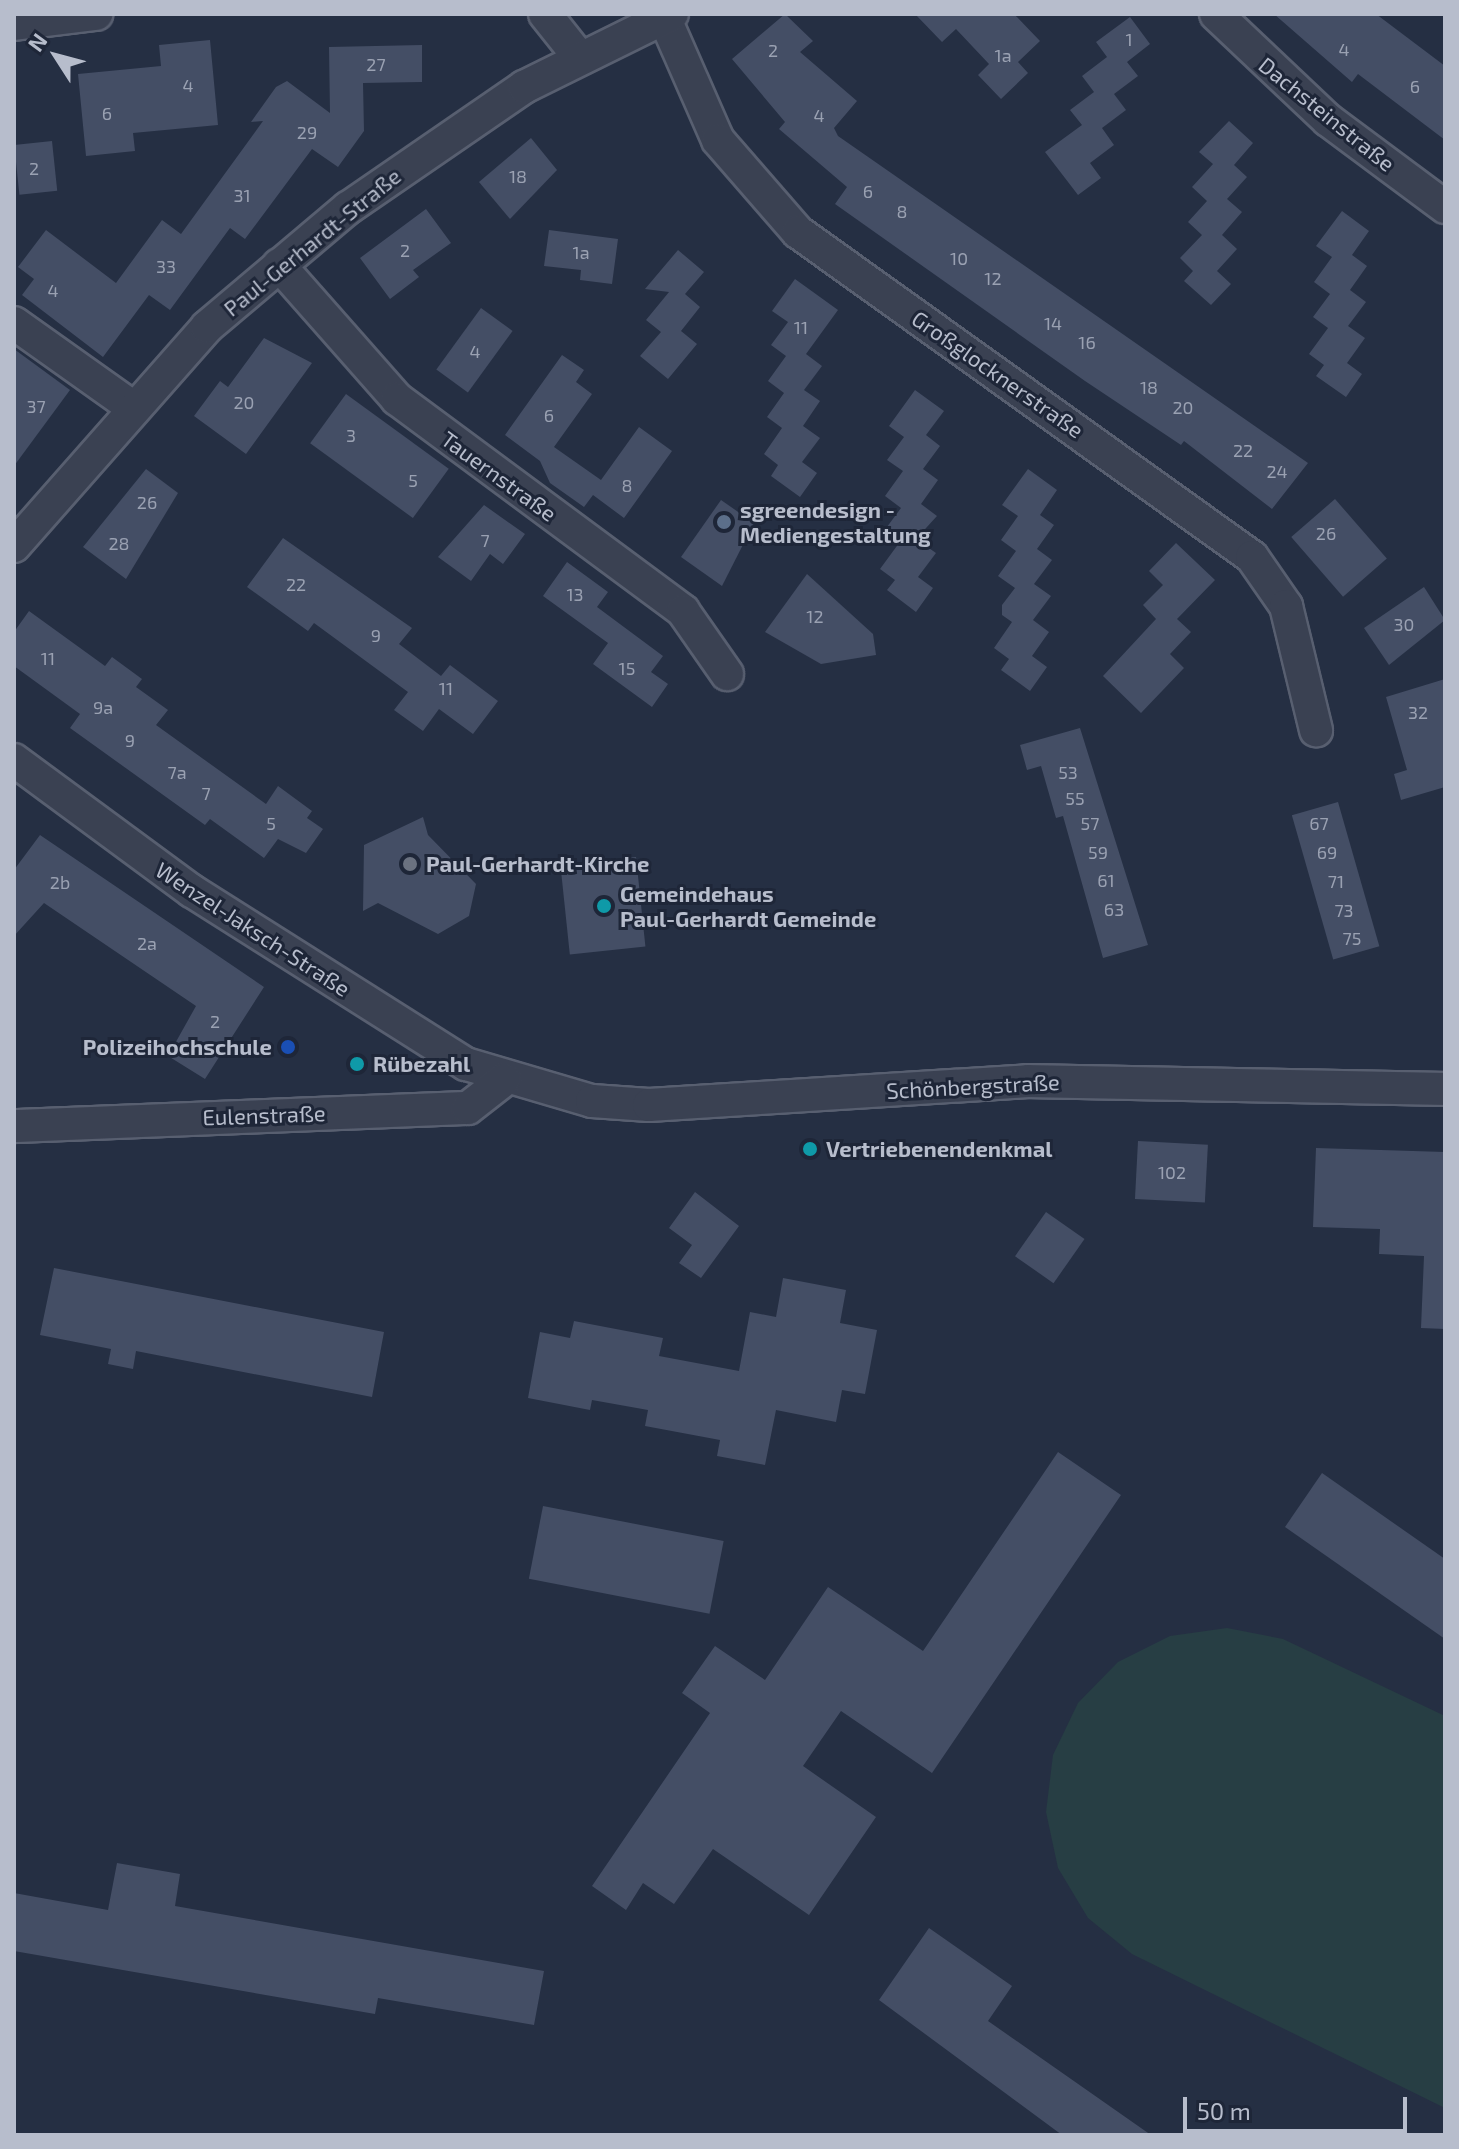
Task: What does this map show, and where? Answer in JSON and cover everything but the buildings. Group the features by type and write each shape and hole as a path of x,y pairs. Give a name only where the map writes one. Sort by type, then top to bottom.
{"street":[{"path":"14,24 96,14"},
{"path":"545,14 580,58"},
{"name":"Dachsteinstraße","path":"1216,14 1328,120 1445,207"},
{"name":"Paul-Gerhardt-Straße","path":"14,546 132,407 207,327 279,265 422,154 580,58 668,16"},
{"name":"Großglocknerstraße","path":"668,16 718,140 798,232 1252,557 1286,606 1316,730"},
{"name":"Tauernstraße","path":"279,265 397,399 683,611 727,674"},
{"path":"14,323 132,407"},
{"name":"Wenzel-Jaksch-Straße","path":"14,760 192,891 466,1064 504,1080"},
{"name":"Schönbergstraße","path":"504,1080 592,1101 649,1105 1028,1081 1445,1089"},
{"name":"Eulenstraße","path":"14,1126 468,1108 504,1080"}],"green space":[{"path":"1227,1628 1283,1639 1445,1716 1445,2108 1132,1954 1088,1918 1058,1868 1046,1812 1053,1755 1078,1703 1118,1662 1170,1636"}],"place":[{"name":"sgreendesign - Mediengestaltung","path":"724,522"},
{"name":"Paul-Gerhardt-Kirche","path":"410,864"},
{"name":"Gemeindehaus Paul-Gerhardt Gemeinde","path":"604,906"},
{"name":"Polizeihochschule","path":"288,1047"},
{"name":"Rübezahl","path":"357,1064"},
{"name":"Vertriebenendenkmal","path":"810,1149"}]}
